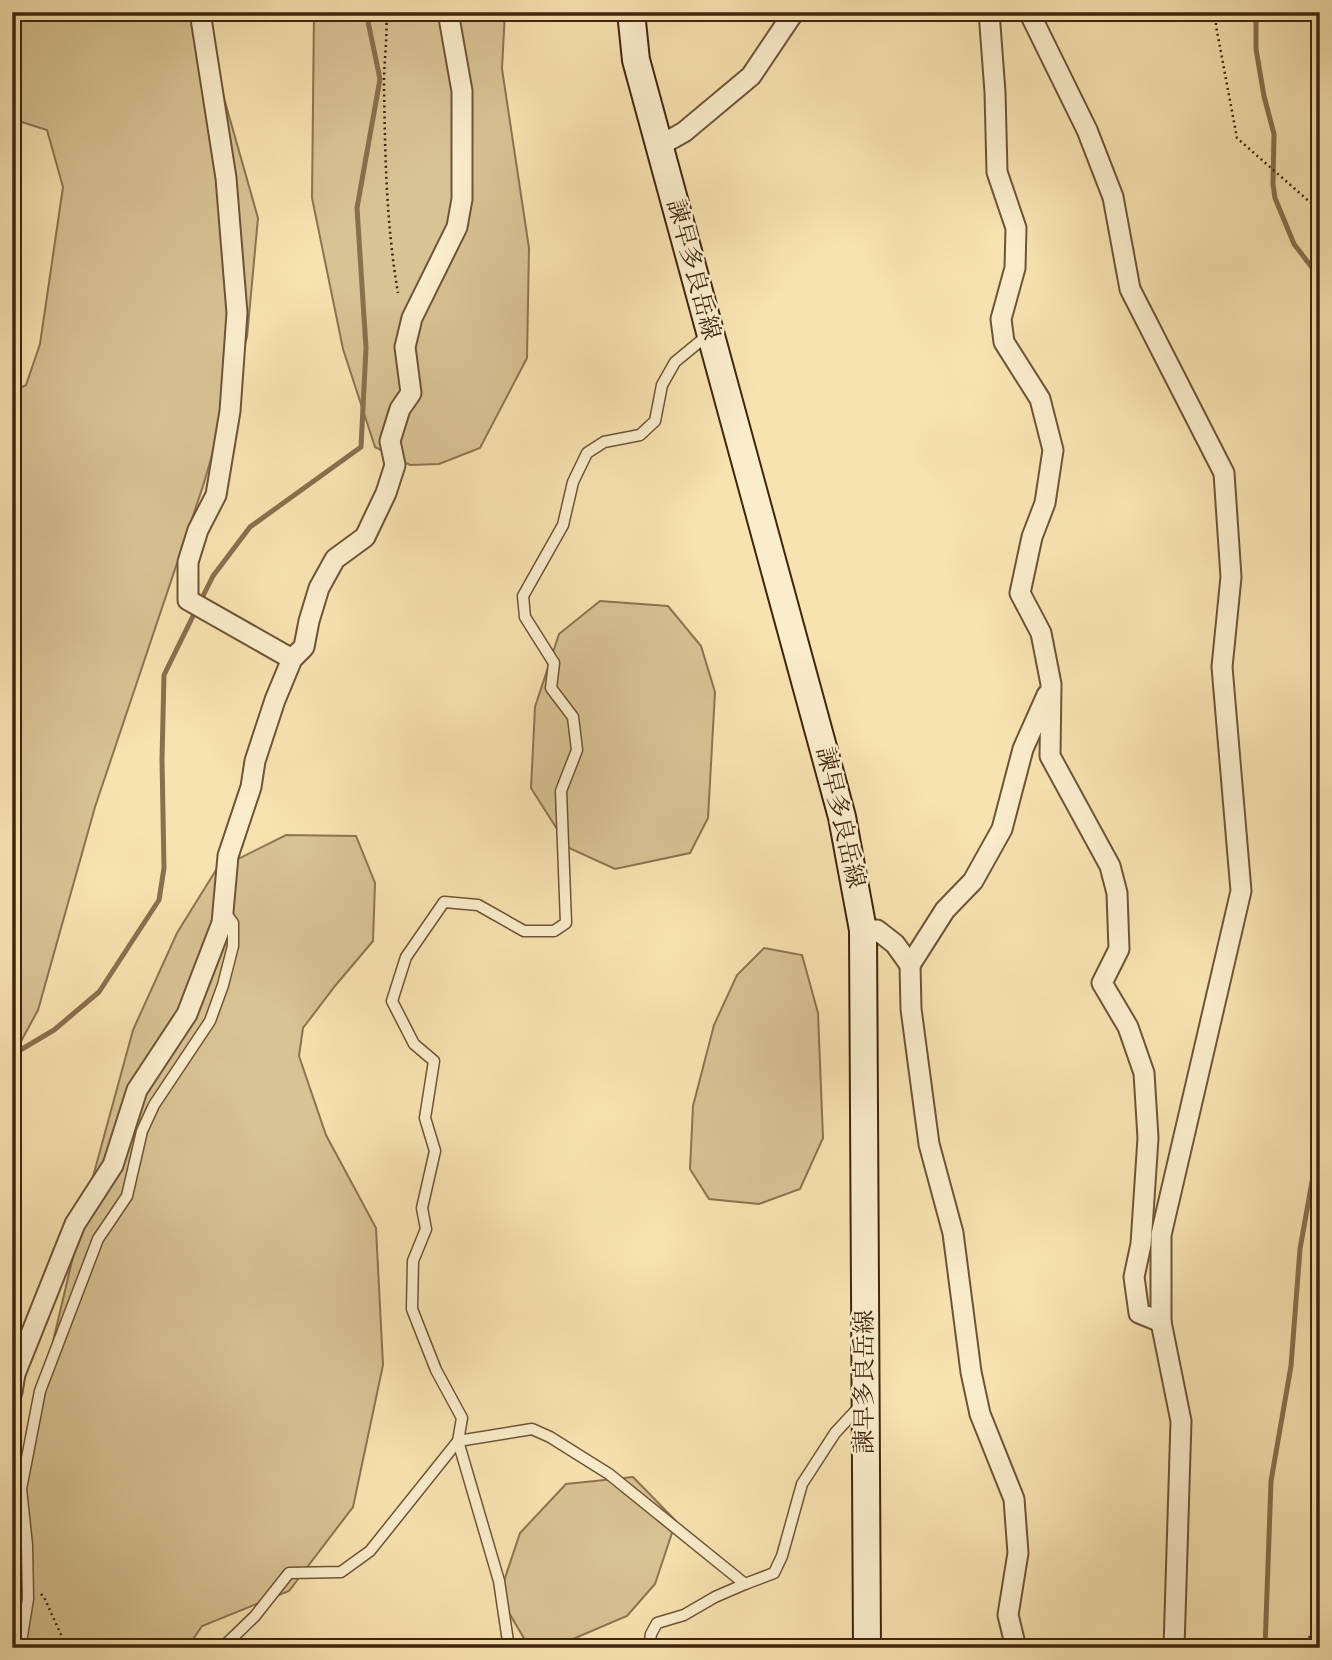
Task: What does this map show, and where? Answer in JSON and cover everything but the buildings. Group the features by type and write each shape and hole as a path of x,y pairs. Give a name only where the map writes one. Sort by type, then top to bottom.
{"main road":[{"name":"諫早多良岳線","path":"631,12 636,60 842,817 863,930 867,1648"}],"street":[{"path":"200,12 226,178 237,313 230,411 216,495 198,530 188,562 188,600 292,659"},
{"path":"12,1392 15,1374 75,1224 113,1165 137,1090 187,1014 222,923 228,856 251,787 255,761 292,659 304,647 319,588 335,559 365,537 386,493 395,465 390,441 400,410 411,393 405,347 412,317 457,227 462,199 462,91 449,12"},
{"path":"659,146 684,132 751,76 794,12"},
{"path":"989,12 997,172 1016,228 1015,268 1001,319 1004,342 1041,399 1053,450 1045,503 1032,537 1020,593 1041,633 1051,684 1050,756 1110,866 1117,893 1118,949 1102,983 1128,1027 1144,1073 1148,1138 1141,1244 1134,1277 1139,1313 1161,1322"},
{"path":"1029,12 1087,130 1113,197 1130,289 1224,473 1231,577 1222,667 1241,891 1161,1235 1161,1322 1181,1421 1174,1648"},
{"path":"1016,1648 1008,1615 1018,1553 1014,1499 980,1413 971,1372 953,1233 929,1144 911,1009 910,965 945,910 973,881 1002,829 1023,749 1051,684"},
{"path":"863,930 877,930 895,944 910,965"}],"lane":[{"path":"506,1646 499,1581 458,1441 462,1418 436,1370 412,1309 413,1261 426,1229 422,1208 435,1151 425,1118 434,1061 414,1044 392,1001 406,957 444,902 478,905 524,931 554,931 566,923 561,791 577,750 573,717 551,688 554,663 525,617 523,596 563,525 573,482 587,453 604,442 640,435 655,421 662,385 675,362 709,334"},
{"path":"20,1648 28,1599 27,1545 21,1489 40,1391 98,1239 127,1196 142,1130 154,1105 210,1021 233,946 233,923 223,910"},
{"path":"649,1648 650,1634 656,1623 684,1615 715,1597 774,1573 782,1556 802,1484 835,1433 866,1400"},
{"path":"222,1648 255,1616 289,1573 341,1572 370,1552 458,1441 532,1429 550,1437 609,1474 745,1584"}],"path":[{"path":"386,12 386,172 392,254 398,293"},
{"path":"1216,12 1216,26 1237,138 1320,211"},
{"path":"1320,1350 1320,1371"},
{"path":"28,1599 35,1589 44,1597 67,1648"},
{"path":"1305,1648 1320,1611"}],"shaded area":[{"path":"12,12 195,12 212,56 258,218 247,337 203,486 95,807 38,1010 12,1058 12,392 26,385 40,344 63,187 47,130 12,119"},
{"path":"314,12 505,12 502,69 529,248 527,358 480,448 439,464 410,465 375,447 343,349 312,198"},
{"path":"600,601 668,606 701,646 715,692 708,818 690,853 615,869 569,848 531,788 535,707 559,634"},
{"path":"286,835 356,836 375,883 373,941 303,1028 299,1056 326,1135 376,1228 383,1365 353,1507 289,1591 202,1626 187,1648 12,1648 12,1515 85,1206 133,1030 177,933 216,870"},
{"path":"764,948 802,955 818,1013 823,1138 800,1189 759,1204 709,1199 690,1169 693,1106 714,1025 737,975"},
{"path":"633,1477 676,1521 655,1584 627,1616 566,1642 525,1640 499,1596 520,1533 566,1484"}],"waterway":[{"path":"200,602 213,576 250,527 361,447 366,348 357,208 380,79 366,12"},
{"path":"1256,12 1256,49 1274,134 1275,198 1294,244 1320,278"},
{"path":"12,1055 54,1030 99,992 159,900 164,868 164,675 196,610"},
{"path":"1265,1648 1271,1481 1291,1366 1300,1249 1313,1176 1320,1154"}]}
